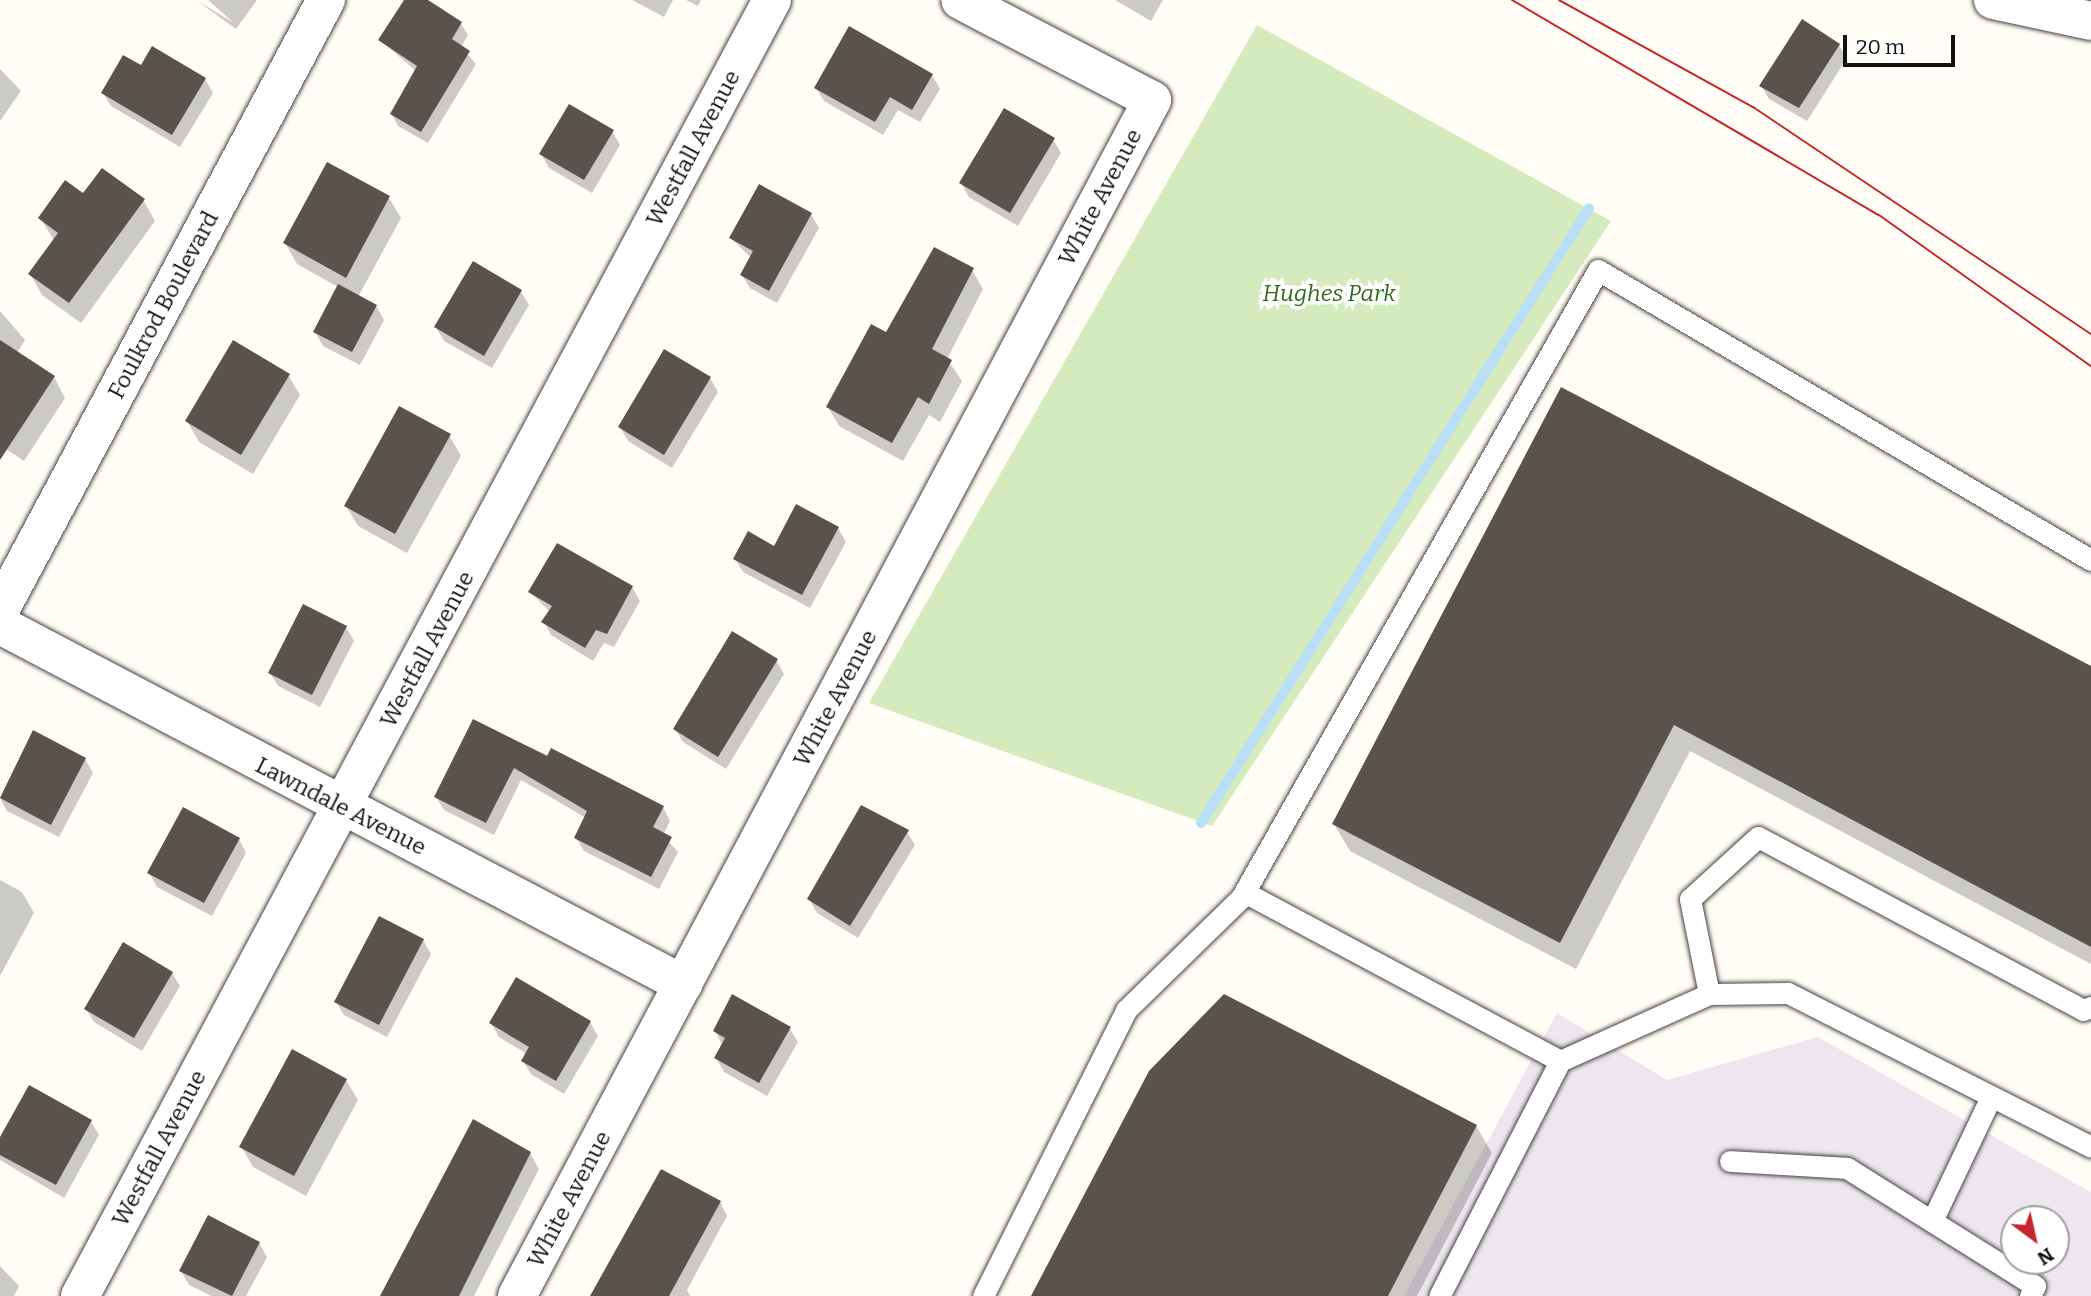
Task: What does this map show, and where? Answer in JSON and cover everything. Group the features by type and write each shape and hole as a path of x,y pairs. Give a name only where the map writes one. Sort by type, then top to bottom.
{"street":[{"name":"Foulkrod Boulevard","path":"0,610 326,0"},
{"name":"Westfall Avenue","path":"80,1296 772,0"},
{"name":"White Avenue","path":"517,1296 1152,100 960,0"},
{"path":"1993,0 2091,21"},
{"name":"Lawndale Avenue","path":"0,625 341,808 683,984"}],"lane":[{"path":"1241,898 1598,270 2091,560"},
{"path":"1709,994 1690,899 1758,837 2083,1010 2091,1007"},
{"path":"983,1296 1126,1010 1246,894 1560,1061"},
{"path":"1439,1296 1560,1061 1709,994 1788,993 2091,1147"},
{"path":"1932,1221 1991,1097"},
{"path":"1730,1161 1847,1168 2035,1286 2030,1296"}],"shaded area":[{"path":"1557,1013 1667,1080 1818,1037 2091,1192 2091,1296 1404,1296"}],"green space":[{"name":"Hughes Park","path":"1257,25 1611,221 1212,826 869,703"}],"building":[{"path":"404,0 428,0 462,22 452,39 470,51 421,132 390,114 417,66 378,40"},
{"path":"1802,19 1840,44 1799,108 1759,86"},
{"path":"849,26 933,74 912,110 890,97 875,122 814,88"},
{"path":"152,46 206,78 172,135 101,93 123,55 141,65"},
{"path":"569,104 614,130 584,180 539,154"},
{"path":"1004,108 1055,138 1010,213 959,183"},
{"path":"327,162 390,196 346,278 283,243"},
{"path":"102,168 145,199 69,303 28,274 58,233 38,218 65,180 83,193"},
{"path":"759,184 812,213 769,291 740,275 753,251 729,238"},
{"path":"934,247 974,268 932,349 952,360 929,404 918,397 892,443 826,407 871,324 886,332"},
{"path":"473,261 522,290 484,356 434,327"},
{"path":"338,284 377,305 352,352 313,332"},
{"path":"0,340 55,376 0,460"},
{"path":"233,340 290,374 241,455 185,421"},
{"path":"664,349 711,377 664,455 618,427"},
{"path":"1561,387 2091,666 2091,947 1674,725 1560,943 1332,824"},
{"path":"399,406 451,434 395,534 344,506"},
{"path":"796,504 839,527 802,595 733,559 748,531 774,546"},
{"path":"557,543 633,586 607,634 596,630 585,648 541,622 552,606 528,592"},
{"path":"303,604 347,626 312,695 268,673"},
{"path":"732,631 778,659 718,757 673,729"},
{"path":"473,719 547,756 551,748 664,806 653,827 672,837 651,877 574,838 587,811 514,768 486,823 434,797"},
{"path":"33,730 86,758 51,825 0,798"},
{"path":"861,805 909,830 850,926 807,899"},
{"path":"183,807 240,838 204,903 147,873"},
{"path":"379,916 424,939 379,1025 334,1002"},
{"path":"123,942 173,972 134,1038 84,1009"},
{"path":"516,977 591,1021 556,1081 521,1061 529,1047 489,1023"},
{"path":"732,994 791,1027 759,1083 714,1058 725,1038 713,1031"},
{"path":"1224,994 1477,1125 1388,1296 1031,1296 1149,1071"},
{"path":"292,1049 347,1079 294,1176 239,1147"},
{"path":"29,1085 92,1120 56,1185 0,1155 0,1137"},
{"path":"473,1119 531,1152 459,1296 380,1296"},
{"path":"661,1169 721,1201 669,1296 590,1296"},
{"path":"208,1215 260,1242 232,1296 179,1271"}],"waterway":[{"path":"1201,823 1589,208"}],"tram line":[{"path":"1512,0 1879,215 2091,366"},
{"path":"1559,0 1753,107 2091,334"}]}
